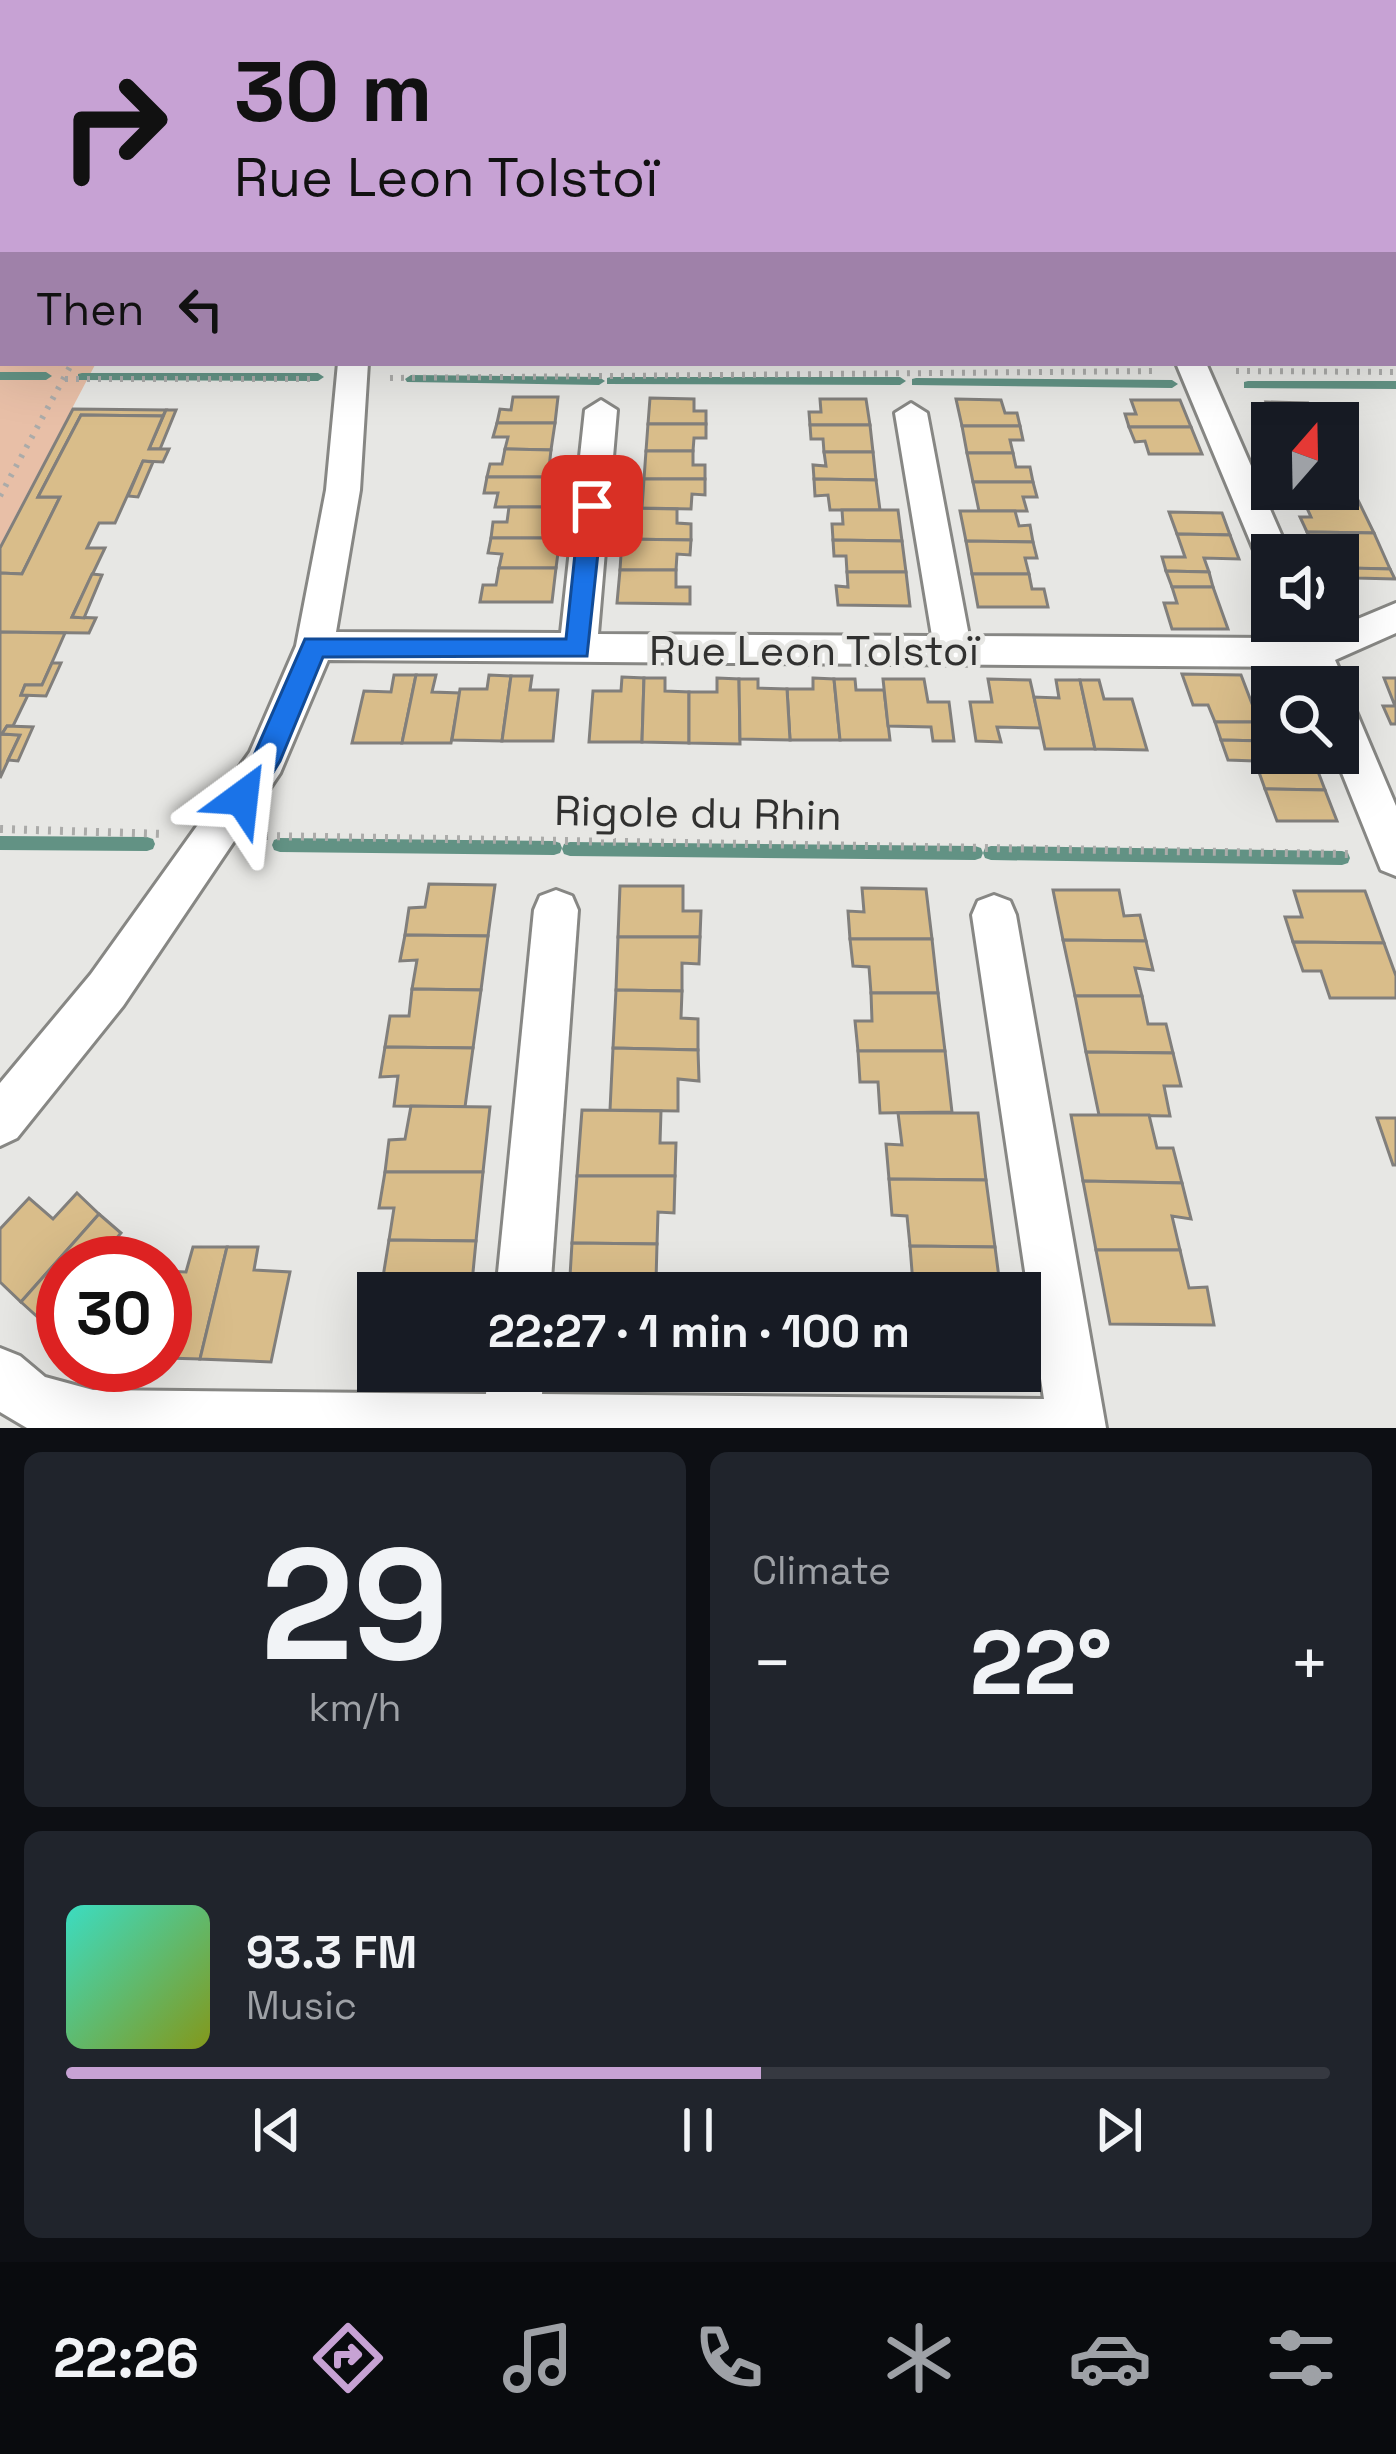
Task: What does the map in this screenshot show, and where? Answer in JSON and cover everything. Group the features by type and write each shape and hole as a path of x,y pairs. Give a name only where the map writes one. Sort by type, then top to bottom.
{"street":[{"path":"1193,367 1264,534"},
{"path":"0,1121 106,990 218,836 266,761 315,646 344,490 352,371"},
{"path":"578,649 601,410"},
{"path":"911,413 952,651"},
{"path":"1314,654 1396,616"},
{"name":"Rue Leon Tolstoï","path":"315,646 1314,654"},
{"path":"1359,765 1396,856"},
{"path":"525,1272 556,910"},
{"path":"994,915 1077,1428"},
{"path":"0,1376 30,1401 93,1418 514,1397 1062,1428"}],"path":[{"path":"0,496 71,366"},
{"path":"65,379 352,371 907,374 1193,367 1396,372"},
{"name":"Rigole du Rhin","path":"0,829 1396,856"}],"shaded area":[{"path":"0,366 94,366 0,545"}],"building":[{"path":"513,397 558,397 555,423 497,423 500,409 511,410"},
{"path":"650,398 694,399 694,411 706,411 706,424 648,424"},
{"path":"820,399 866,399 870,425 810,425 809,412 821,412"},
{"path":"956,399 1001,400 1005,413 1017,413 1020,426 962,426"},
{"path":"1131,400 1180,400 1191,427 1129,427 1125,414 1136,414"},
{"path":"73,409 166,410 163,416 81,415 38,497 60,497 22,574 0,573 0,548"},
{"path":"166,410 176,410 160,449 149,449"},
{"path":"81,415 163,416 149,449 169,449 163,462 143,461 115,523 99,523 87,548 105,548 72,617 96,618 89,633 0,632 0,573 22,574 60,497 38,497"},
{"path":"497,423 555,423 551,450 505,449 508,437 493,437"},
{"path":"648,424 706,424 706,438 694,438 693,451 646,451"},
{"path":"810,425 870,425 873,452 824,452 823,439 811,439"},
{"path":"962,426 1020,426 1023,440 1010,440 1013,453 967,453"},
{"path":"1129,427 1191,427 1202,454 1149,454 1145,441 1135,442"},
{"path":"505,449 551,450 548,477 487,477 490,464 502,464"},
{"path":"646,451 693,451 693,465 705,465 705,479 644,479"},
{"path":"824,452 873,452 876,480 814,479 813,465 826,466"},
{"path":"967,453 1013,453 1016,467 1030,467 1033,482 973,482"},
{"path":"143,461 153,462 138,497 128,496"},
{"path":"487,477 548,477 544,507 495,507 498,493 484,493"},
{"path":"644,479 705,479 705,495 692,494 691,509 642,508"},
{"path":"814,479 876,480 880,510 830,510 828,495 815,496"},
{"path":"973,482 1033,482 1037,497 1023,497 1027,511 979,511"},
{"path":"1359,502 1374,533 1307,532 1300,517 1311,517 1308,510 1359,510"},
{"path":"509,507 563,507 560,538 491,538 493,522 507,522"},
{"path":"624,508 677,509 677,523 691,524 691,540 622,539"},
{"path":"842,510 898,510 902,541 833,540 832,524 843,524"},
{"path":"960,511 1015,511 1019,526 1030,525 1033,542 966,541"},
{"path":"1169,512 1222,513 1230,535 1177,534"},
{"path":"1374,533 1390,569 1359,568 1359,534 1308,534"},
{"path":"1177,534 1230,535 1239,559 1204,558 1209,572 1166,571 1162,557 1185,557"},
{"path":"491,538 560,538 556,568 499,568 502,554 488,553"},
{"path":"622,539 691,540 690,555 677,554 676,570 620,570"},
{"path":"833,540 902,541 906,572 847,572 846,556 834,556"},
{"path":"966,541 1033,542 1037,558 1025,558 1029,574 972,574"},
{"path":"499,568 556,568 552,602 480,602 483,585 496,585"},
{"path":"1359,568 1390,569 1395,579 1359,578"},
{"path":"620,570 676,570 676,587 690,587 690,604 617,603"},
{"path":"1166,571 1209,572 1213,587 1172,587"},
{"path":"847,572 906,572 910,606 838,605 836,586 848,587"},
{"path":"92,574 102,575 84,618 72,617"},
{"path":"972,574 1029,574 1032,589 1044,589 1048,607 978,607"},
{"path":"1172,587 1213,587 1228,629 1172,629 1164,603 1177,603"},
{"path":"0,632 65,633 42,685 25,685 21,695 28,695 13,726 2,734 20,735 0,778"},
{"path":"52,663 61,663 46,696 21,695 25,685 42,685"},
{"path":"1182,674 1241,675 1251,701 1251,722 1215,722 1208,705 1193,705"},
{"path":"394,675 416,675 402,743 352,743 364,691 391,692"},
{"path":"416,675 436,675 432,692 460,693 451,743 402,743"},
{"path":"489,675 511,676 502,741 452,740 460,689 487,689"},
{"path":"511,676 532,676 530,690 558,690 553,741 502,741"},
{"path":"622,677 644,678 642,742 589,742 593,691 621,691"},
{"path":"644,678 665,678 665,691 689,692 689,743 642,742"},
{"path":"717,678 739,679 740,744 689,743 689,692 717,692"},
{"path":"813,678 834,679 840,740 790,740 787,689 813,689"},
{"path":"1384,678 1396,678 1396,724 1391,724 1383,706 1395,706"},
{"path":"739,679 758,679 758,688 787,689 790,740 740,739"},
{"path":"834,679 855,679 856,690 884,690 890,740 840,740"},
{"path":"883,679 924,679 928,702 949,702 954,741 933,741 931,727 888,726"},
{"path":"988,679 1030,680 1041,728 997,727 1001,742 976,741 970,702 992,702"},
{"path":"1056,680 1080,680 1095,749 1045,749 1034,697 1059,698"},
{"path":"1080,680 1099,680 1104,699 1132,699 1147,750 1095,749"},
{"path":"1215,722 1251,722 1251,741 1221,740"},
{"path":"7,726 33,727 18,761 8,760 20,735 2,734"},
{"path":"1221,740 1251,741 1251,761 1228,760"},
{"path":"1260,774 1319,774 1325,790 1265,789"},
{"path":"1265,789 1325,790 1337,821 1277,821"},
{"path":"429,884 495,885 488,936 405,935 409,908 425,907"},
{"path":"620,886 683,886 683,911 701,911 700,937 618,937"},
{"path":"862,888 926,889 932,939 850,939 848,911 864,912"},
{"path":"1053,890 1119,890 1124,916 1140,915 1146,941 1063,940"},
{"path":"1294,891 1365,891 1384,943 1293,942 1285,917 1302,917"},
{"path":"405,935 488,936 481,990 412,989 417,960 400,961"},
{"path":"618,937 700,937 699,964 682,963 682,991 616,990"},
{"path":"850,939 932,939 938,993 871,993 869,967 853,966"},
{"path":"1063,940 1146,941 1153,970 1135,968 1142,996 1075,996"},
{"path":"1293,942 1384,943 1396,976 1396,998 1330,998 1321,971 1303,971"},
{"path":"412,989 481,990 473,1048 385,1047 390,1016 409,1016"},
{"path":"616,990 682,991 681,1018 698,1019 698,1050 613,1048"},
{"path":"871,993 938,993 945,1051 858,1051 855,1021 872,1021"},
{"path":"1075,996 1142,996 1148,1024 1166,1024 1173,1053 1086,1052"},
{"path":"385,1047 473,1048 465,1107 394,1106 398,1076 380,1077"},
{"path":"613,1048 698,1050 699,1081 678,1079 678,1111 610,1110"},
{"path":"858,1051 945,1051 952,1112 880,1113 878,1082 860,1082"},
{"path":"1086,1052 1173,1053 1181,1086 1164,1086 1170,1116 1099,1115"},
{"path":"411,1106 490,1107 483,1172 385,1172 389,1140 405,1139"},
{"path":"582,1110 661,1111 660,1143 676,1143 675,1176 577,1176"},
{"path":"898,1113 978,1113 986,1180 889,1179 886,1144 902,1145"},
{"path":"1071,1115 1149,1115 1157,1148 1173,1148 1182,1183 1083,1181"},
{"path":"1377,1118 1396,1118 1396,1165 1393,1165"},
{"path":"385,1172 483,1172 476,1241 389,1240 394,1208 379,1208"},
{"path":"577,1176 675,1176 674,1213 658,1212 657,1244 572,1243"},
{"path":"889,1179 986,1180 995,1247 910,1246 907,1216 892,1215"},
{"path":"1083,1181 1182,1183 1191,1219 1172,1216 1180,1250 1096,1250"},
{"path":"77,1193 99,1214 80,1236 36,1236 36,1285 21,1302 0,1282 0,1229 29,1198 53,1219"},
{"path":"99,1214 121,1233 118,1236 80,1236"},
{"path":"389,1240 476,1241 473,1272 384,1272"},
{"path":"572,1243 657,1244 656,1272 570,1272"},
{"path":"910,1246 995,1247 998,1272 912,1272"},
{"path":"227,1247 200,1359 192,1359 192,1251"},
{"path":"227,1247 258,1247 254,1270 290,1272 271,1362 200,1359"},
{"path":"1096,1250 1180,1250 1189,1288 1207,1287 1214,1325 1110,1324"},
{"path":"36,1285 36,1316 21,1302"}],"waterway":[{"path":"0,376 46,376"},
{"path":"82,377 318,377"},
{"path":"411,379 599,381"},
{"path":"611,381 900,381"},
{"path":"916,382 1172,384"},
{"path":"1248,385 1396,385"},
{"path":"0,843 147,844"},
{"path":"280,845 554,848"},
{"path":"570,849 975,853"},
{"path":"991,853 1342,858"}],"route":[{"path":"242,798 266,761 315,646 578,649 592,506"}]}
